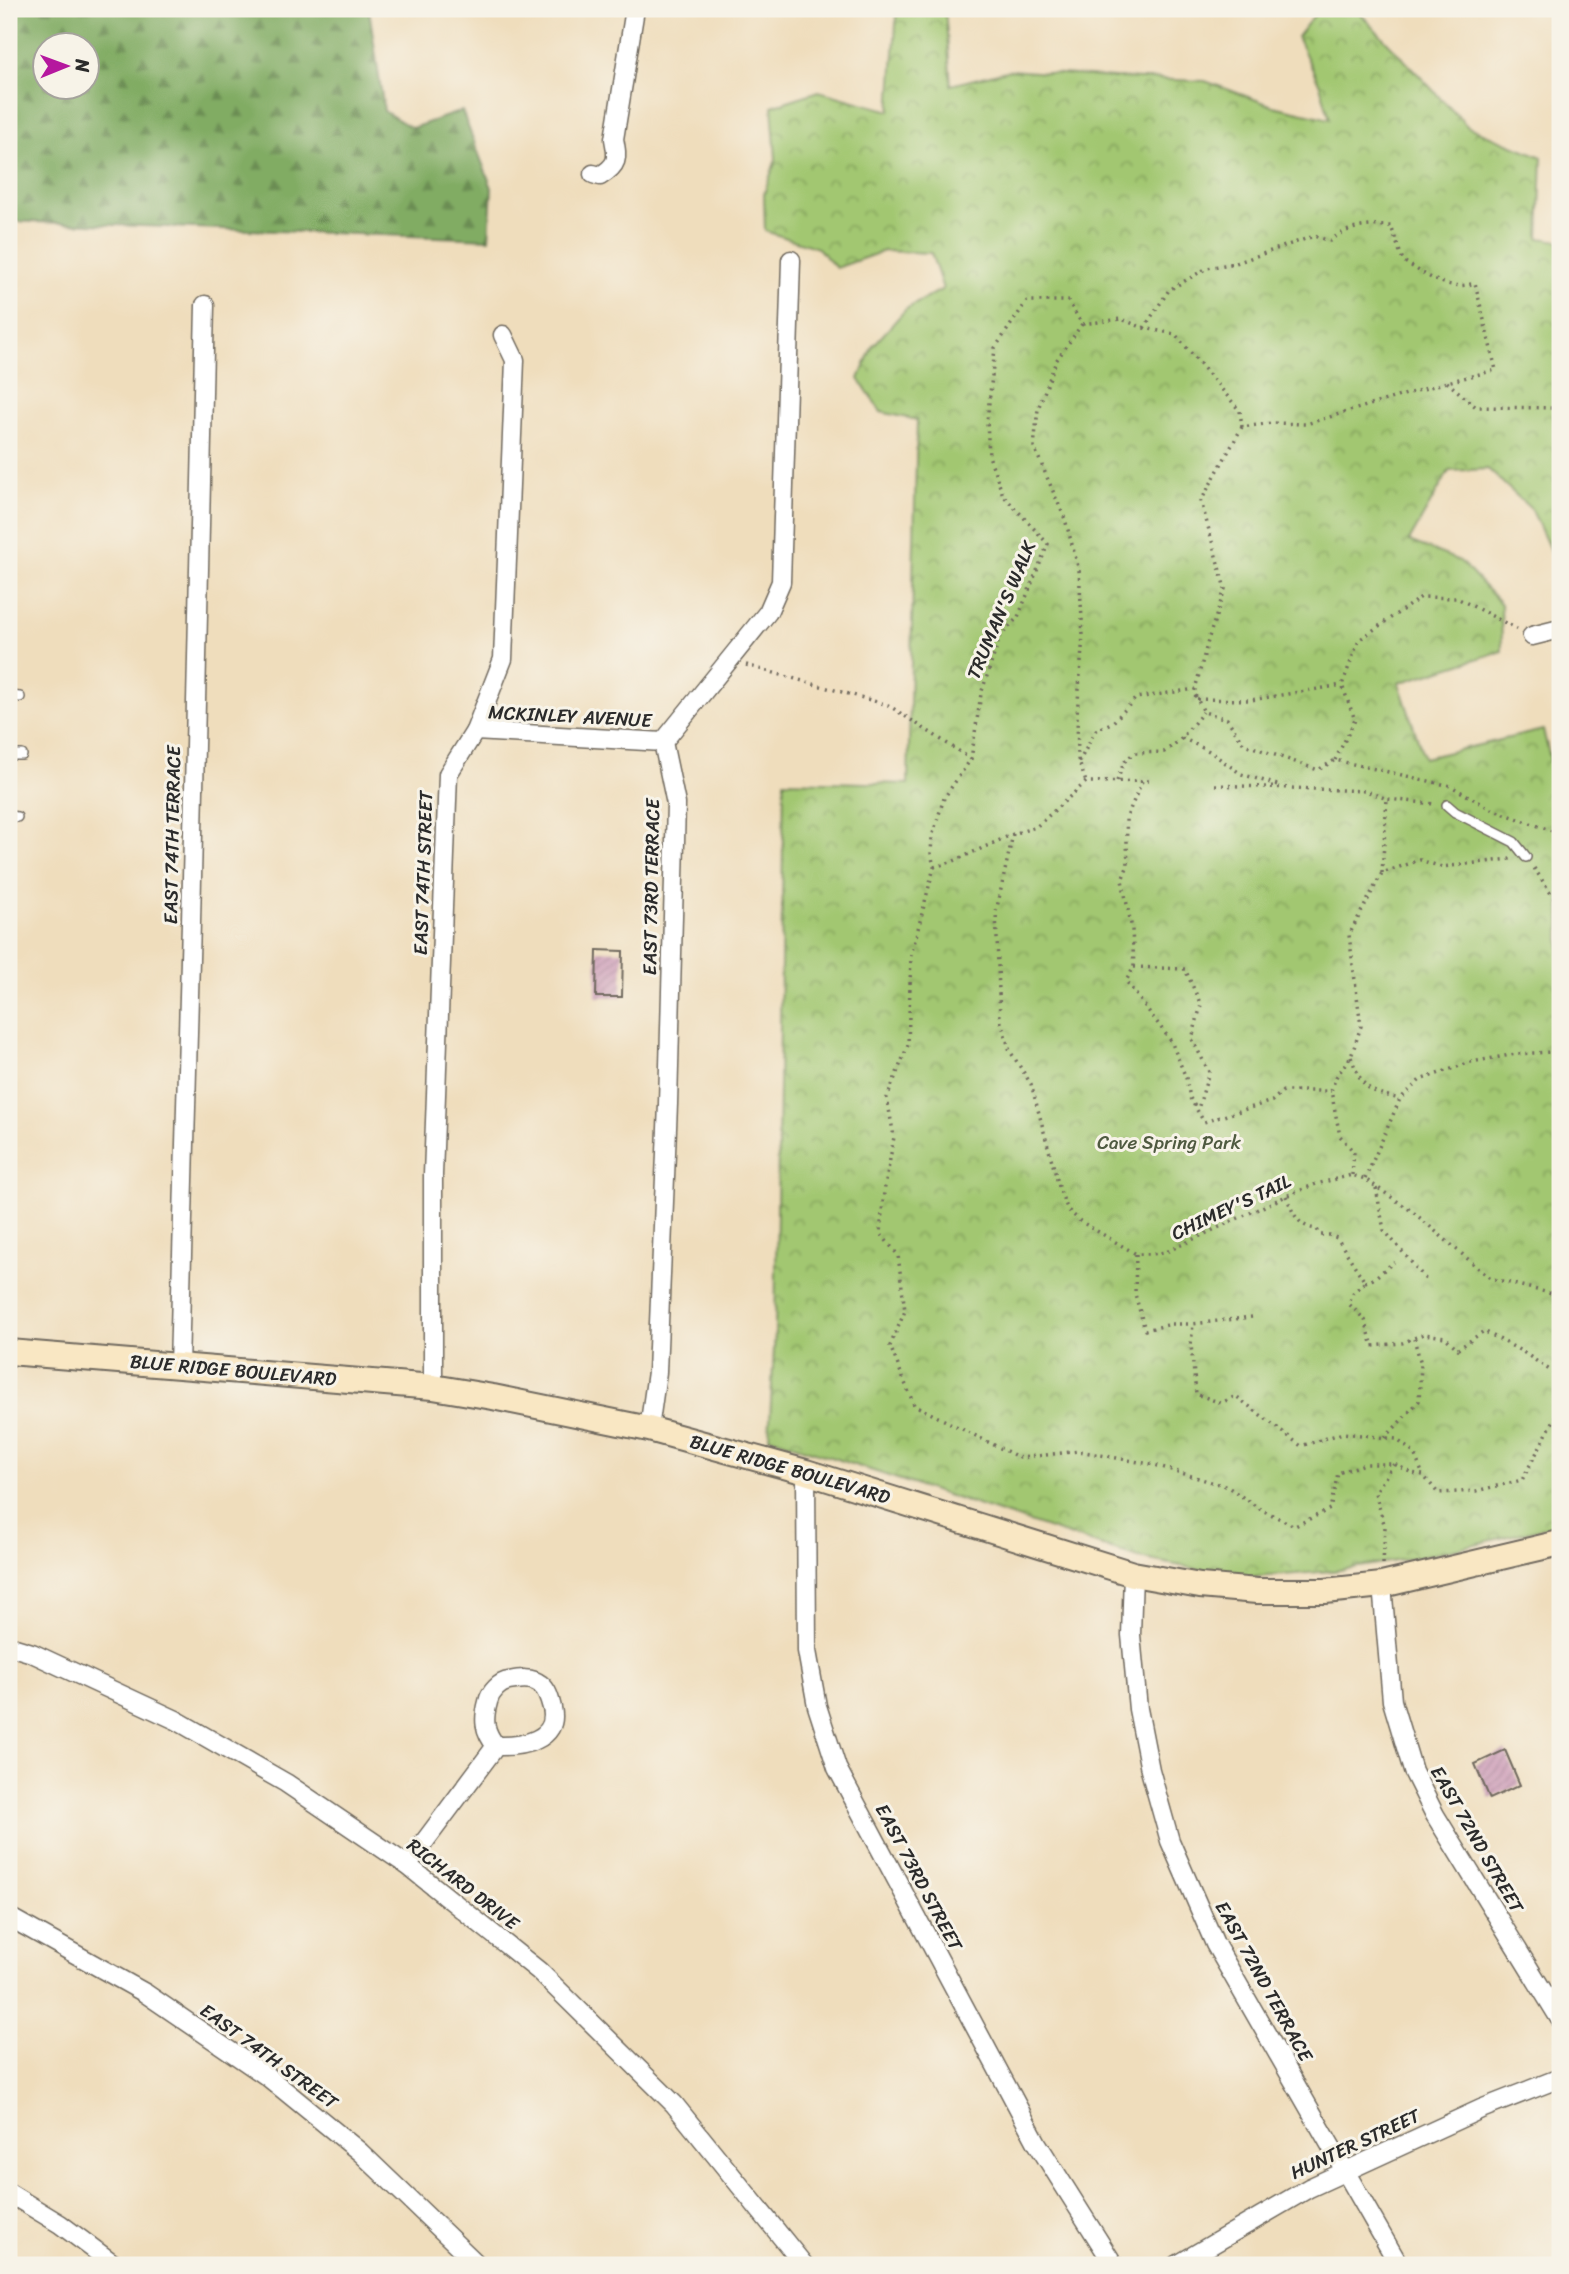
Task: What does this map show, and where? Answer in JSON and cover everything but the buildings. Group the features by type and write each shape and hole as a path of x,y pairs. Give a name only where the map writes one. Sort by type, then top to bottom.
{"main road":[{"name":"BLUE RIDGE BOULEVARD","path":"9,1352 433,1387 493,1397 649,1429 806,1472 1133,1574 1200,1586 1257,1591 1325,1591 1382,1585 1560,1544"}],"street":[{"path":"593,174 600,176 613,168 617,155 614,139 635,9"},
{"path":"663,742 768,612 781,582 791,260"},
{"name":"EAST 74TH TERRACE","path":"178,1366 205,305"},
{"name":"EAST 74TH STREET","path":"433,1387 433,1175 448,774 475,731 503,659 515,360 503,335"},
{"path":"1532,636 1560,629"},
{"name":"MCKINLEY AVENUE","path":"475,731 663,742"},
{"name":"EAST 73RD TERRACE","path":"649,1429 657,1372 676,804 663,742"},
{"name":"EAST 73RD STREET","path":"806,1472 807,1651 817,1706 837,1768 1037,2143 1114,2265"},
{"name":"EAST 72ND TERRACE","path":"1133,1574 1131,1635 1138,1709 1150,1770 1170,1842 1215,1944 1399,2265"},
{"name":"EAST 72ND STREET","path":"1382,1585 1392,1700 1413,1771 1435,1815 1560,2019"},
{"name":"RICHARD DRIVE","path":"9,1646 32,1653 176,1720 286,1783 407,1865 539,1971 674,2104 804,2265"},
{"path":"523,1678 540,1684 549,1696 554,1716 550,1728 536,1741 516,1747 496,1746 489,1737 484,1718 489,1695 503,1682 523,1678"},
{"path":"407,1865 496,1746"},
{"name":"EAST 74TH STREET","path":"9,1917 145,1993 268,2077 360,2152 478,2265"},
{"name":"HUNTER STREET","path":"1177,2265 1309,2188 1481,2109 1560,2077"},
{"path":"9,2193 60,2224 115,2265"}],"lane":[{"path":"9,696 20,696"},
{"path":"9,755 22,755"},
{"path":"1447,805 1455,812 1514,842 1526,857"}],"path":[{"path":"1144,328 1169,290 1207,268 1236,262 1314,236 1330,241 1341,231 1370,225 1391,226 1403,261 1445,285 1461,287 1475,283 1496,370 1306,425 1272,423 1242,427"},
{"name":"TRUMAN'S WALK","path":"1082,324 1068,301 1027,301 995,348 987,421 989,456 1003,495 1048,544 1017,617 1000,638 981,694 971,759 944,798 932,837 934,867 911,956 908,1045 887,1098 894,1137 880,1233 898,1255 905,1311 890,1346 914,1405 1020,1458 1079,1451 1155,1465 1228,1487 1260,1509 1295,1526 1330,1509 1338,1473 1365,1464 1394,1464 1423,1475 1438,1493 1476,1491 1522,1480 1560,1409"},
{"path":"1086,782 1079,762 1077,716 1083,635 1079,570 1065,519 1034,447 1038,409 1056,361 1082,324 1121,319 1144,328 1175,334 1240,411 1242,427 1201,501 1225,589 1194,693 1203,712 1227,719 1244,744 1318,770 1335,760 1356,720 1342,685 1359,640 1421,597 1457,598 1532,636"},
{"path":"1447,382 1476,407 1560,408"},
{"path":"729,660 888,705 971,759"},
{"path":"1197,699 1251,699 1342,685"},
{"path":"1079,762 1097,730 1113,722 1136,698 1195,689"},
{"path":"1117,782 1124,762 1135,753 1164,752 1182,738 1203,712"},
{"path":"1182,738 1209,751 1241,774 1286,788"},
{"path":"1335,760 1451,786 1493,810"},
{"path":"1142,781 1126,819 1128,865 1122,880 1132,929 1134,967 1126,981 1171,1041 1186,1078 1190,1098 1204,1122 1272,1101 1283,1091 1331,1091"},
{"path":"934,867 1036,827 1086,782 1153,781"},
{"path":"1214,785 1366,791 1387,799 1447,805"},
{"path":"1387,799 1382,873 1349,936 1361,1026 1351,1057 1336,1077 1331,1091 1340,1136 1354,1152 1352,1175 1365,1179 1413,1212 1490,1278 1549,1293 1560,1300"},
{"path":"1482,808 1550,830 1560,836"},
{"path":"1013,834 996,912 1000,1019 1010,1051 1031,1084 1061,1194 1068,1210 1080,1221 1136,1254 1135,1294 1144,1330 1172,1324 1252,1317"},
{"path":"1382,873 1420,860 1442,867 1526,857 1560,907"},
{"path":"1134,967 1185,969 1200,1005 1192,1039 1209,1072 1197,1110"},
{"path":"1552,1052 1560,1020"},
{"path":"1365,1179 1400,1099 1420,1080 1471,1062 1516,1054 1560,1054"},
{"path":"1351,1057 1361,1081 1377,1093 1400,1099"},
{"name":"CHIMEY'S TAIL","path":"1136,1254 1166,1252 1286,1196 1316,1184 1352,1175"},
{"path":"1375,1186 1384,1230 1428,1282"},
{"path":"1286,1196 1300,1224 1317,1229 1320,1235 1337,1238 1365,1282"},
{"path":"1394,1262 1353,1293 1349,1304 1365,1320 1373,1346 1402,1343 1424,1334 1446,1337 1458,1349 1485,1331 1560,1377"},
{"path":"1549,1293 1560,1288"},
{"path":"1193,1324 1191,1345 1196,1394 1221,1403 1236,1396 1301,1446 1343,1433 1396,1439 1414,1453 1423,1475"},
{"path":"1385,1438 1419,1401 1421,1364 1414,1338"},
{"path":"1382,1585 1385,1527 1375,1493 1394,1464"}],"green space":[{"path":"9,9 369,9 384,111 412,128 462,111 492,188 489,239 9,221"},
{"name":"Cave Spring Park","path":"897,9 945,9 951,85 1010,70 1114,78 1205,81 1273,106 1330,119 1320,85 1297,37 1316,13 1356,9 1468,127 1542,157 1539,238 1560,241 1560,558 1555,561 1532,510 1488,469 1449,471 1409,541 1460,561 1501,604 1502,651 1399,683 1424,758 1543,730 1554,774 1560,774 1560,1524 1421,1557 1333,1571 1244,1578 1139,1558 769,1437 775,1331 784,781 908,784 917,420 881,412 859,379 872,347 906,309 943,289 931,253 884,251 836,268 818,248 765,231 764,194 776,159 772,106 819,91 890,111"}]}
